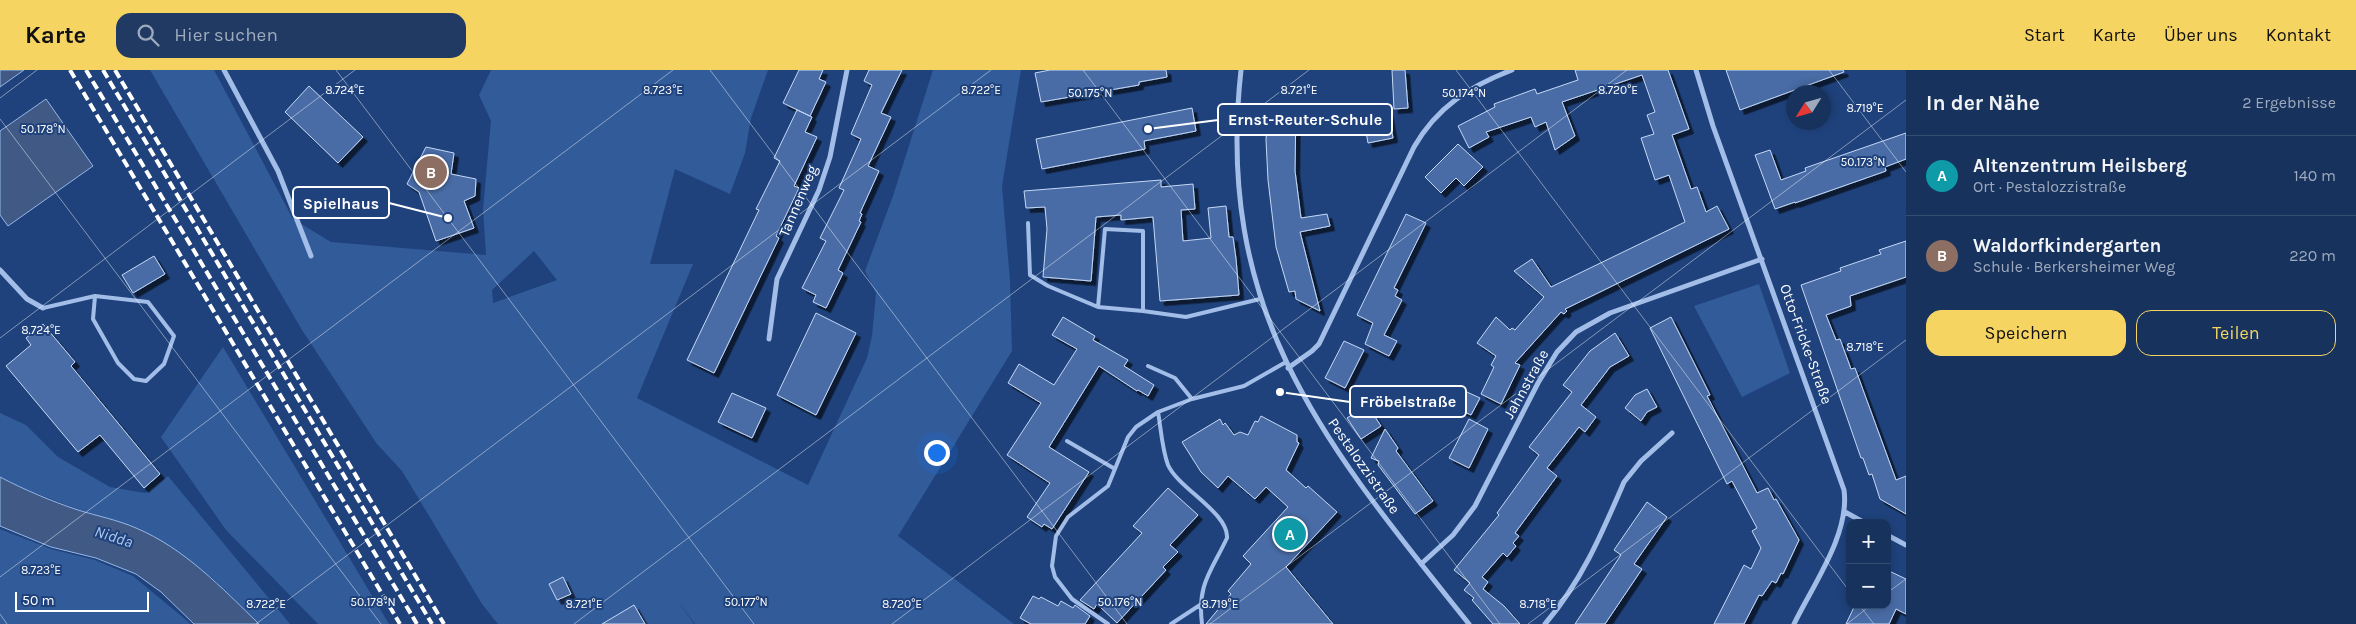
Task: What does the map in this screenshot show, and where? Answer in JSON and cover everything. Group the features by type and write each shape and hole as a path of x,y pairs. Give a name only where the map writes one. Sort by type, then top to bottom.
{"street":[{"path":"224,70 278,171 312,256"},
{"name":"Tannenweg","path":"769,339 777,279 819,190 830,157 847,70"},
{"name":"Pestalozzistraße","path":"1242,70 1236,129 1237,174 1245,232 1260,299 1287,365 1333,446 1382,514 1469,624"},
{"path":"1287,365 1312,352 1318,344 1414,147 1425,129 1462,94 1482,82 1512,70"},
{"name":"Otto-Fricke-Straße","path":"1696,70 1713,126 1842,480 1845,512 1832,550 1794,624"},
{"name":"Jahnstraße","path":"1421,564 1448,541 1470,513 1485,489 1547,366 1576,332 1610,313 1762,259"},
{"path":"0,270 26,299 43,308"},
{"path":"1545,624 1568,596 1586,567 1631,471 1672,433"},
{"path":"1845,512 1858,519"},
{"path":"1891,537 1906,545"}],"lane":[{"path":"1028,223 1030,275 1048,286 1098,307 1186,317 1260,299"},
{"path":"1098,307 1106,229 1143,231 1143,311"},
{"path":"43,308 94,296 148,302 174,336 164,364 146,380 134,379 118,363 93,319 94,296"},
{"path":"1108,624 1072,599 1055,577 1053,551 1056,536 1062,524 1077,509 1108,486 1128,438 1136,427 1158,412 1192,399 1244,386 1287,365"},
{"path":"1148,366 1176,378 1192,399"},
{"path":"1158,412 1168,465 1226,527 1227,538 1201,591 1202,624"},
{"path":"1067,441 1115,469"},
{"path":"1172,624 1200,605"}],"shaded area":[{"path":"150,70 214,70 293,219 331,242 486,255 483,209 491,121 479,95 491,70 768,70 751,118 745,153 730,194 675,169 650,264 693,264 637,398 808,485 867,358 872,336 876,293 865,271 893,196 933,70 1021,70 1002,186 1010,281 1012,351 898,536 1014,624 695,624 677,600 694,624 498,624 482,604 402,471 377,444 302,330","holes":["534,251 557,280 493,303 492,290"]},
{"path":"1759,284 1790,373 1742,397 1694,306"},
{"path":"223,347 389,624 318,624 226,530 161,437"},
{"path":"0,413 26,425 58,457 110,487 145,493 168,476 290,624 259,624 212,578 136,528 77,509 27,490 0,477"},
{"path":"0,529 51,549 95,560 133,576 191,624 0,624"}],"water":[{"path":"0,70 24,70 0,87"},
{"path":"46,99 93,166 8,226 0,215 0,131"},
{"name":"Nidda","path":"0,477 58,503 122,523 154,536 202,570 259,624 194,624 161,592 136,574 96,558 51,547 0,526"}],"building":[{"path":"799,70 823,70 819,79 826,82 810,116 783,103"},
{"path":"869,70 902,70 881,113 891,117 868,166 879,171 860,213 862,214 859,221 861,222 838,270 843,273 826,308 813,302 816,295 802,288 826,241 820,238 844,190 839,188 861,139 851,134 872,85 864,81"},
{"path":"1050,70 1166,70 1167,77 1139,82 1139,85 1041,102 1035,73"},
{"path":"1392,70 1405,70 1408,108 1394,109"},
{"path":"1575,70 1668,70 1689,129 1672,135 1691,189 1697,187 1706,212 1717,206 1729,229 1565,309 1567,311 1564,314 1561,312 1515,363 1520,365 1501,404 1481,394 1494,367 1491,365 1496,356 1477,343 1496,317 1510,330 1512,328 1515,330 1544,297 1514,271 1532,259 1551,287 1685,222 1669,175 1655,180 1641,138 1654,134 1647,115 1655,112 1642,75 1562,102 1575,136 1555,150 1546,122 1535,127 1531,117 1486,132 1489,137 1469,148 1458,126 1495,107 1494,104 1535,89 1537,94 1578,80"},
{"path":"1726,70 1843,70 1844,72 1808,85 1786,85 1786,93 1740,110"},
{"path":"309,86 363,137 338,163 285,112"},
{"path":"1274,104 1296,104 1295,171 1301,218 1327,214 1330,226 1300,232 1320,311 1296,299 1295,291 1289,292 1276,247 1268,180 1266,140 1268,106"},
{"path":"1192,108 1196,131 1144,141 1145,149 1042,169 1036,139"},
{"path":"797,110 812,117 805,132 817,137 794,186 799,188 776,236 779,238 714,373 687,360 759,210 756,209 780,161 774,158"},
{"path":"1388,110 1393,138 1368,143 1363,115"},
{"path":"1906,133 1906,159 1885,167 1886,171 1775,209 1755,155 1770,150 1781,180 1806,171 1805,168"},
{"path":"1458,144 1483,167 1464,186 1456,178 1441,193 1425,177"},
{"path":"426,147 454,153 451,174 476,179 475,196 464,201 474,228 436,241 419,192 407,184"},
{"path":"1161,180 1161,187 1193,184 1195,209 1181,210 1183,241 1211,238 1208,208 1226,206 1229,237 1233,237 1239,295 1160,301 1153,217 1121,220 1121,215 1096,217 1091,281 1043,277 1047,229 1045,207 1026,208 1024,191"},
{"path":"1406,214 1426,223 1394,288 1398,290 1395,296 1402,300 1384,335 1397,341 1389,356 1365,344 1373,323 1357,315"},
{"path":"1906,241 1906,277 1850,296 1851,306 1826,315 1836,340 1840,339 1851,369 1855,368 1896,480 1906,476 1906,514 1880,499 1872,474 1869,475 1863,458 1861,458 1801,285 1841,271 1840,268 1881,254 1879,250"},
{"path":"154,256 165,274 133,293 122,275"},
{"path":"816,313 856,333 816,415 777,395"},
{"path":"1063,317 1095,336 1093,340 1128,360 1124,366 1154,385 1148,396 1099,366 1049,447 1089,472 1052,529 1044,524 1042,527 1027,517 1050,483 1007,455 1041,403 1008,383 1019,364 1054,385 1077,349 1052,335"},
{"path":"1671,317 1710,395 1707,396 1757,493 1768,488 1799,540 1783,574 1781,573 1776,583 1772,581 1762,596 1759,595 1744,624 1714,624 1744,565 1751,569 1761,548 1752,531 1757,528 1732,481 1727,484 1650,328"},
{"path":"43,324 75,362 71,366 160,474 144,488 100,435 78,452 6,366 31,345 26,338"},
{"path":"1615,333 1629,356 1610,367 1581,405 1596,417 1585,432 1579,427 1547,468 1557,476 1515,533 1519,536 1513,543 1516,546 1507,557 1503,553 1482,577 1488,582 1483,589 1504,606 1520,624 1493,624 1472,600 1474,598 1464,590 1470,583 1454,570 1499,515 1497,513 1539,455 1529,447 1572,392 1563,385 1590,351"},
{"path":"1344,341 1364,350 1345,388 1325,378"},
{"path":"1458,388 1480,398 1471,415 1450,405"},
{"path":"1647,389 1657,407 1647,412 1641,421 1625,408 1635,395"},
{"path":"732,393 766,408 752,438 718,422"},
{"path":"1367,405 1381,426 1361,439 1347,418"},
{"path":"1261,416 1297,435 1297,442 1299,443 1286,470 1306,488 1308,486 1337,512 1286,567 1333,624 1206,624 1231,594 1228,591 1251,564 1243,556 1288,507 1266,487 1255,499 1228,476 1218,488 1201,472 1182,442 1220,419 1223,425 1225,423 1234,435 1240,432 1248,435 1255,421 1258,422"},
{"path":"1469,419 1488,429 1469,468 1449,458"},
{"path":"1385,429 1398,448 1396,451 1433,501 1415,514 1378,465 1379,461 1371,458"},
{"path":"1168,488 1198,515 1170,545 1178,552 1163,567 1166,570 1117,623 1097,604 1094,609 1080,600 1142,533 1133,526"},
{"path":"1647,502 1667,517 1634,564 1642,569 1605,624 1575,624 1621,555 1614,550"},
{"path":"1891,572 1906,579 1906,614 1896,609 1889,624 1846,624 1853,609 1891,609"},
{"path":"563,577 571,594 557,600 549,584"},
{"path":"1033,596 1039,599 1041,597 1058,606 1061,601 1073,608 1075,605 1090,616 1085,624 1031,624 1020,618"},
{"path":"634,605 645,624 602,624"}],"railway":[{"path":"70,70 400,624"},
{"path":"86,70 417,624"},
{"path":"103,70 432,624"},
{"path":"115,70 444,624"}],"place":[{"name":"Ernst-Reuter-Schule","path":"1148,129"},
{"name":"Waldorfkindergarten","path":"431,172"},
{"name":"Spielhaus","path":"448,218"},
{"name":"Fröbelstraße","path":"1280,392"},
{"name":"Altenzentrum Heilsberg","path":"1290,534"}]}
